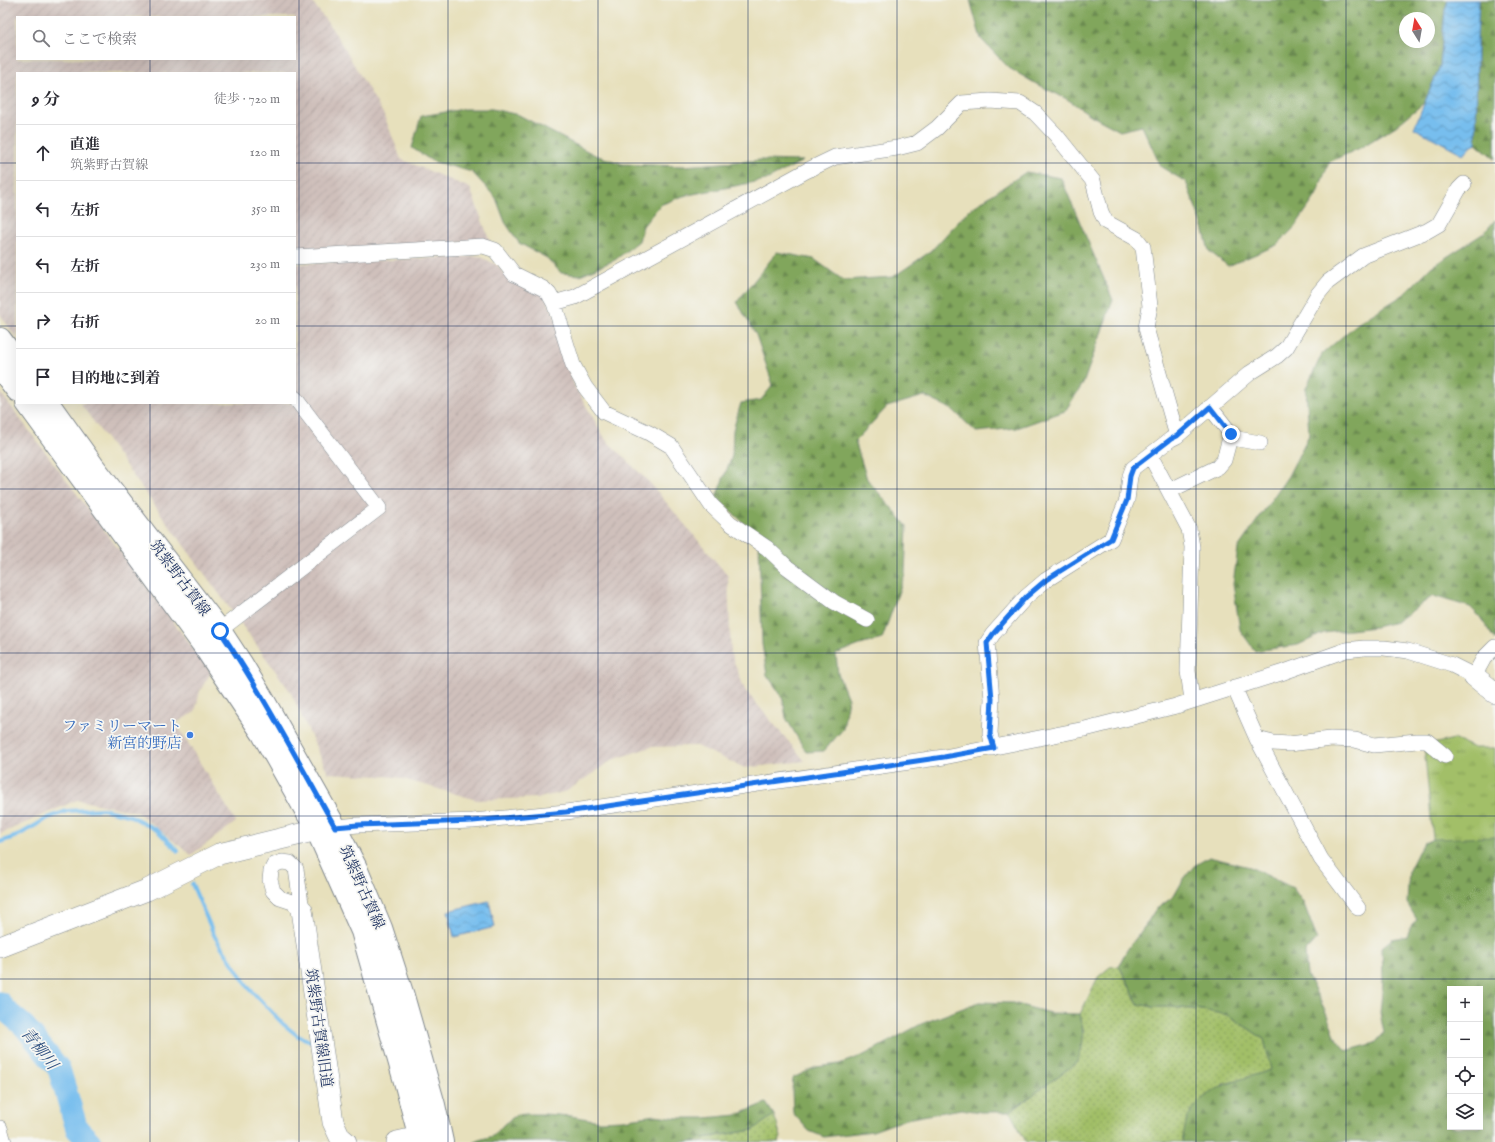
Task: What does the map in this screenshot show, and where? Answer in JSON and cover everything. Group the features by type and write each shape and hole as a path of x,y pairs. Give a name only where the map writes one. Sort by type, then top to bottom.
{"main road":[{"path":"0,339 16,387"},
{"name":"筑紫野古賀線","path":"27,404 202,643 326,829 356,868 381,928 403,996 434,1105 431,1138"},
{"name":"筑紫野古賀線","path":"49,404 93,466 220,631 241,662 272,714 326,829"}],"street":[{"path":"554,303 574,296 806,171 835,157 897,148 917,143 937,128 962,103 990,101 1020,103 1035,113 1056,135 1093,181 1101,212 1106,222 1137,240 1143,247 1150,306 1146,328 1177,436"},
{"path":"994,748 990,734 992,699 987,643 993,634 1026,597 1046,580 1111,539 1127,500 1130,476 1133,468 1177,436 1250,373 1278,356 1286,348 1318,294 1328,282 1364,256 1427,231 1439,224 1459,189 1464,184"},
{"path":"296,258 483,246 495,250 514,274 544,289 549,294 554,303 573,365 585,387 604,412 671,446 712,505 730,523 767,548 787,567 834,602 867,620"},
{"path":"202,643 220,631 379,508 296,399"},
{"path":"1210,407 1231,434 1238,439 1260,443"},
{"path":"1169,491 1218,467 1224,460 1231,434"},
{"path":"1150,455 1189,529 1192,547 1188,671 1192,700"},
{"path":"1474,676 1484,658 1495,647"},
{"path":"0,947 147,890 220,854 326,829 358,825 473,821 566,812 944,757 1086,729 1176,706 1284,672 1346,650 1384,648 1408,651 1452,665 1474,676 1495,693"},
{"path":"1234,687 1257,739 1320,859 1358,908"},
{"path":"1257,739 1273,743 1289,744 1331,739 1355,740 1374,745 1427,741 1445,756"},
{"name":"筑紫野古賀線旧道","path":"302,910 333,1122 340,1137 346,1142"},
{"path":"0,1128 4,1142"},
{"path":"397,1142 431,1138"}],"shaded area":[{"path":"0,0 311,0 335,33 384,115 401,159 470,188 490,241 296,252 296,72 16,72 16,338 0,314"},
{"path":"479,256 497,265 510,279 543,293 555,316 563,354 575,387 606,440 650,483 728,576 731,654 745,690 805,761 745,768 696,746 651,747 612,760 567,791 539,798 477,800 396,777 328,773 290,691 81,404 296,404 296,264"},
{"path":"0,392 211,672 200,691 195,712 176,723 236,822 191,855 137,812 77,800 0,834"}],"green space":[{"path":"970,0 1448,0 1445,10 1440,66 1425,102 1396,126 1360,148 1329,162 1316,196 1294,228 1277,245 1228,266 1209,251 1203,227 1186,182 1161,167 1142,126 1120,131 1092,116 1067,99 1038,85 1009,68 981,39"},
{"path":"1479,0 1495,0 1495,159 1476,143 1477,38"},
{"path":"464,109 492,109 519,115 595,155 623,164 683,166 761,160 803,161 766,180 683,196 660,205 643,226 639,241 615,260 580,275 561,273 547,258 519,243 505,222 496,198 472,172 432,161 412,148 421,116"},
{"path":"1026,172 1061,178 1113,300 1083,384 1065,411 1017,428 976,432 953,410 924,396 887,407 855,441 867,479 907,526 905,574 882,639 836,654 838,674 848,699 843,729 824,751 806,752 786,718 783,700 779,692 767,675 762,644 759,542 747,526 716,497 732,456 733,430 741,403 761,400 773,385 756,335 737,302 777,252 814,259 843,280 893,277 931,251 969,210"},
{"path":"1495,220 1495,640 1480,617 1470,607 1433,596 1396,622 1375,627 1324,633 1298,645 1255,651 1240,630 1233,584 1238,548 1288,476 1309,435 1306,388 1322,354 1357,324 1403,295 1431,267 1484,233"},
{"path":"1454,739 1474,748 1495,748 1495,837 1433,839 1424,746"},
{"path":"1473,833 1495,836 1495,1142 1182,1142 1189,1115 1196,1105 1205,1097 1225,1085 1271,1070 1264,1039 1228,1015 1202,1010 1153,1007 1138,1004 1119,966 1127,950 1155,910 1174,896 1183,880 1194,866 1209,857 1250,867 1293,888 1304,904 1317,939 1305,952 1307,975 1325,1010 1337,1040 1346,1051 1375,1043 1384,1033 1380,1013 1383,981 1382,947 1392,939 1407,936 1412,924 1417,920 1407,903 1409,870 1424,843 1433,839"},
{"path":"1119,966 1138,1004 1153,1007 1202,1010 1228,1015 1264,1039 1271,1070 1224,1084 1189,1116 1182,1142 1026,1142 1010,1112 1077,1062 1084,1033 1080,1014 1098,977 1110,967"},
{"path":"979,1002 1013,1003 1050,1013 1080,1014 1083,1044 1077,1062 1010,1112 981,1112 961,1109 906,1119 873,1131 824,1137 809,1131 793,1113 793,1078 816,1067 839,1064 864,1055 921,1024"},
{"path":"766,1103 774,1115 753,1130 698,1139 692,1142 475,1142 493,1136 504,1124 518,1114 571,1116 600,1121 622,1120 655,1115 678,1118 705,1118 737,1115"},
{"path":"774,1115 781,1137 779,1142 692,1142 698,1139 753,1130"}],"water":[{"path":"1448,0 1479,0 1477,38 1476,143 1463,154 1414,128 1440,66 1445,10"},
{"path":"489,901 495,927 454,937 448,911"}],"waterway":[{"path":"0,842 17,836 48,818 67,811 103,809 131,816 158,831 178,851"},
{"path":"192,884 215,937 249,988 283,1024 298,1036 313,1042"},
{"name":"青柳川","path":"0,1003 4,1009 24,1026 59,1069 77,1129 90,1142"}],"place":[{"name":"ファミリーマート 新宮的野店","path":"190,735"}],"route":[{"path":"220,631 241,662 335,827 473,821 566,812 752,786 994,748 990,734 992,699 987,651 987,643 993,634 1026,597 1052,575 1111,539 1127,500 1130,476 1133,468 1177,436 1210,407 1231,434"}]}
